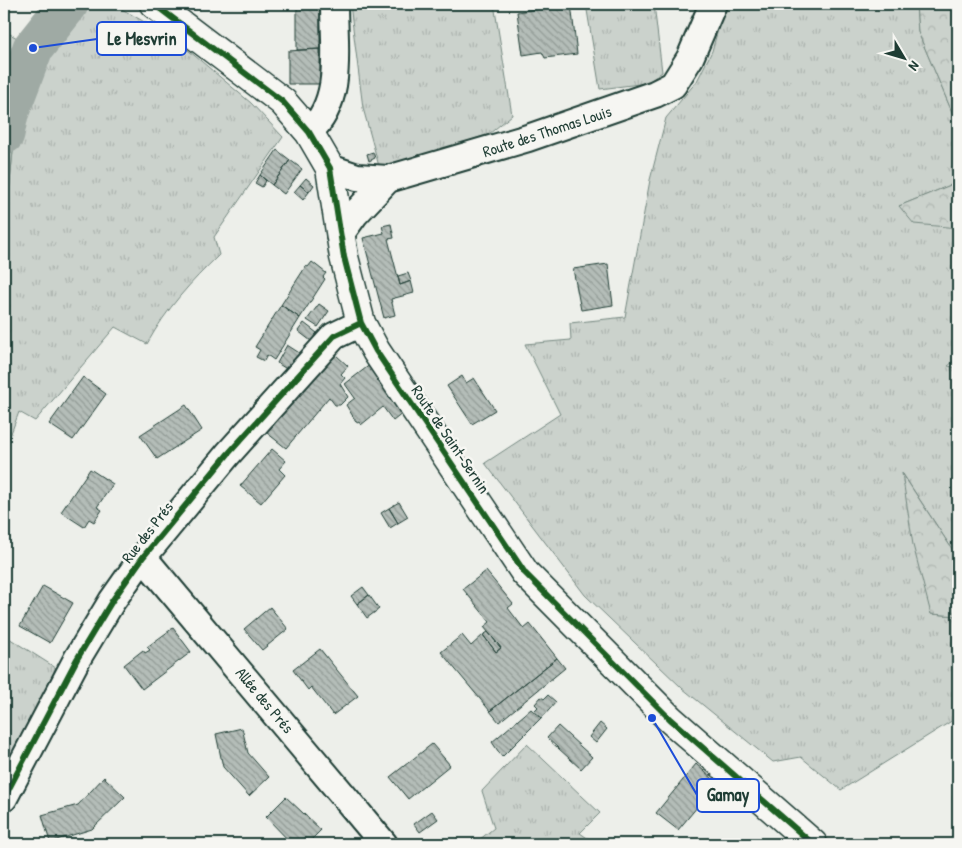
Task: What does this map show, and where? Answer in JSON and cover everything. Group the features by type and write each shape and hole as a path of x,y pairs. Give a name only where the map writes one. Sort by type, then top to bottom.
{"street":[{"name":"Route de Saint-Sernin","path":"154,4 283,102 309,132 330,168 340,235 361,323 376,351 524,573 670,719 813,844"},
{"path":"309,132 320,122 334,91 334,4"},
{"name":"Route des Thomas Louis","path":"330,168 357,177 388,179 528,138 627,104 673,85 690,58 713,4"},
{"path":"340,235 355,214 388,179"},
{"name":"Rue des Prés","path":"4,798 77,659 112,601 144,557 228,454 334,336 361,323"},
{"name":"Allée des Prés","path":"144,557 384,844"}],"green space":[{"path":"46,4 92,4 42,63 13,151 7,213 4,220 4,70"},
{"path":"92,4 113,4 176,40 251,103 283,137 214,237 219,255 180,296 147,344 115,327 35,421 19,412 4,452 4,220 7,213 13,151 42,63"},
{"path":"350,4 494,4 512,115 489,134 380,170 363,108"},
{"path":"586,4 654,4 662,72 647,83 600,89"},
{"path":"725,4 916,4 918,32 958,126 958,182 899,206 958,228 958,358 948,366 958,368 958,558 903,474 931,614 958,616 958,717 841,790 801,757 773,762 682,688 585,595 485,463 560,414 525,344 571,340 570,323 625,317 650,180 666,118 697,81 712,51"},
{"path":"916,4 958,4 958,126 918,32"},
{"path":"4,31 23,41 4,70"},
{"path":"958,182 958,228 914,224 899,206"},
{"path":"902,473 958,558 958,616 931,614 913,545"},
{"path":"4,635 56,668 4,773"},
{"path":"527,744 600,813 580,833 596,844 474,844 494,828 482,791"}],"building":[{"path":"297,4 320,4 320,49 297,50"},
{"path":"536,4 571,4 577,54 545,58 542,52 523,55 517,12 536,9"},
{"path":"320,49 320,84 288,84 288,51"},
{"path":"277,150 290,160 272,185 260,175"},
{"path":"373,152 375,158 369,161 367,154"},
{"path":"290,160 302,169 284,194 272,185"},
{"path":"260,175 266,181 262,187 255,183"},
{"path":"306,178 314,185 309,192 300,185"},
{"path":"300,185 309,192 303,200 294,192"},
{"path":"391,224 394,238 388,239 400,285 411,281 414,293 391,299 395,315 384,318 363,238 384,233 382,226"},
{"path":"312,262 326,273 323,277 325,279 300,318 281,305 306,266 308,267"},
{"path":"608,264 613,305 581,310 573,269"},
{"path":"408,273 411,281 400,285 398,276"},
{"path":"319,304 329,311 318,327 307,320"},
{"path":"281,305 300,318 274,360 267,355 264,361 256,357 260,350 255,347"},
{"path":"304,323 317,333 311,341 298,331"},
{"path":"287,345 301,354 288,370 277,363"},
{"path":"336,355 348,366 341,374 345,378 340,384 348,397 340,405 335,405 329,397 286,448 262,429 321,358 327,364"},
{"path":"371,364 403,413 393,421 383,407 361,425 359,422 357,423 346,405 355,398 345,384"},
{"path":"462,376 466,383 474,378 495,410 472,424 447,386"},
{"path":"83,377 106,394 73,440 49,424"},
{"path":"186,405 202,430 157,459 140,435"},
{"path":"272,449 286,461 279,469 285,475 261,503 240,486"},
{"path":"90,469 113,484 97,507 102,510 94,522 89,519 84,527 61,512"},
{"path":"399,502 408,517 398,523 389,508"},
{"path":"389,508 398,523 390,528 381,513"},
{"path":"486,571 513,604 508,608 524,629 530,624 557,658 490,711 441,652 462,635 471,646 483,635 496,652 501,648 484,627 490,622 463,589"},
{"path":"43,586 73,603 50,643 20,626"},
{"path":"363,587 369,595 357,604 351,596"},
{"path":"369,595 379,609 367,618 357,604"},
{"path":"270,607 288,629 262,650 244,629"},
{"path":"173,628 191,652 142,689 124,665 143,650 145,653 150,650 147,647"},
{"path":"488,632 501,648 496,652 483,635"},
{"path":"320,649 358,696 333,715 311,687 308,690 293,670"},
{"path":"557,658 565,668 499,722 490,711"},
{"path":"548,695 556,702 542,718 534,711 538,707 535,704 541,697 544,699"},
{"path":"531,709 541,718 502,757 492,742"},
{"path":"600,723 607,729 596,743 589,737"},
{"path":"558,726 592,757 581,769 547,738"},
{"path":"242,728 248,753 269,777 249,796 223,767 216,734"},
{"path":"432,744 450,765 408,799 390,777"},
{"path":"696,764 721,786 712,797 708,794 678,830 656,813"},
{"path":"104,777 125,797 92,829 50,842 42,815 78,805"},
{"path":"953,796 958,796 958,842 954,843"},
{"path":"286,797 321,830 307,844 292,844 266,817"},
{"path":"432,811 438,819 420,832 414,824"}],"waterway":[{"path":"4,134 8,114 33,48 68,4"}],"cycle path":[{"path":"154,4 283,102 309,132 330,168 344,257 361,323 376,351 525,573 670,719 813,844"},
{"path":"4,798 77,659 112,601 143,557 228,454 334,336 361,323"}],"place":[{"name":"Le Mesvrin","path":"33,48"},
{"name":"Gamay","path":"652,718"}]}
